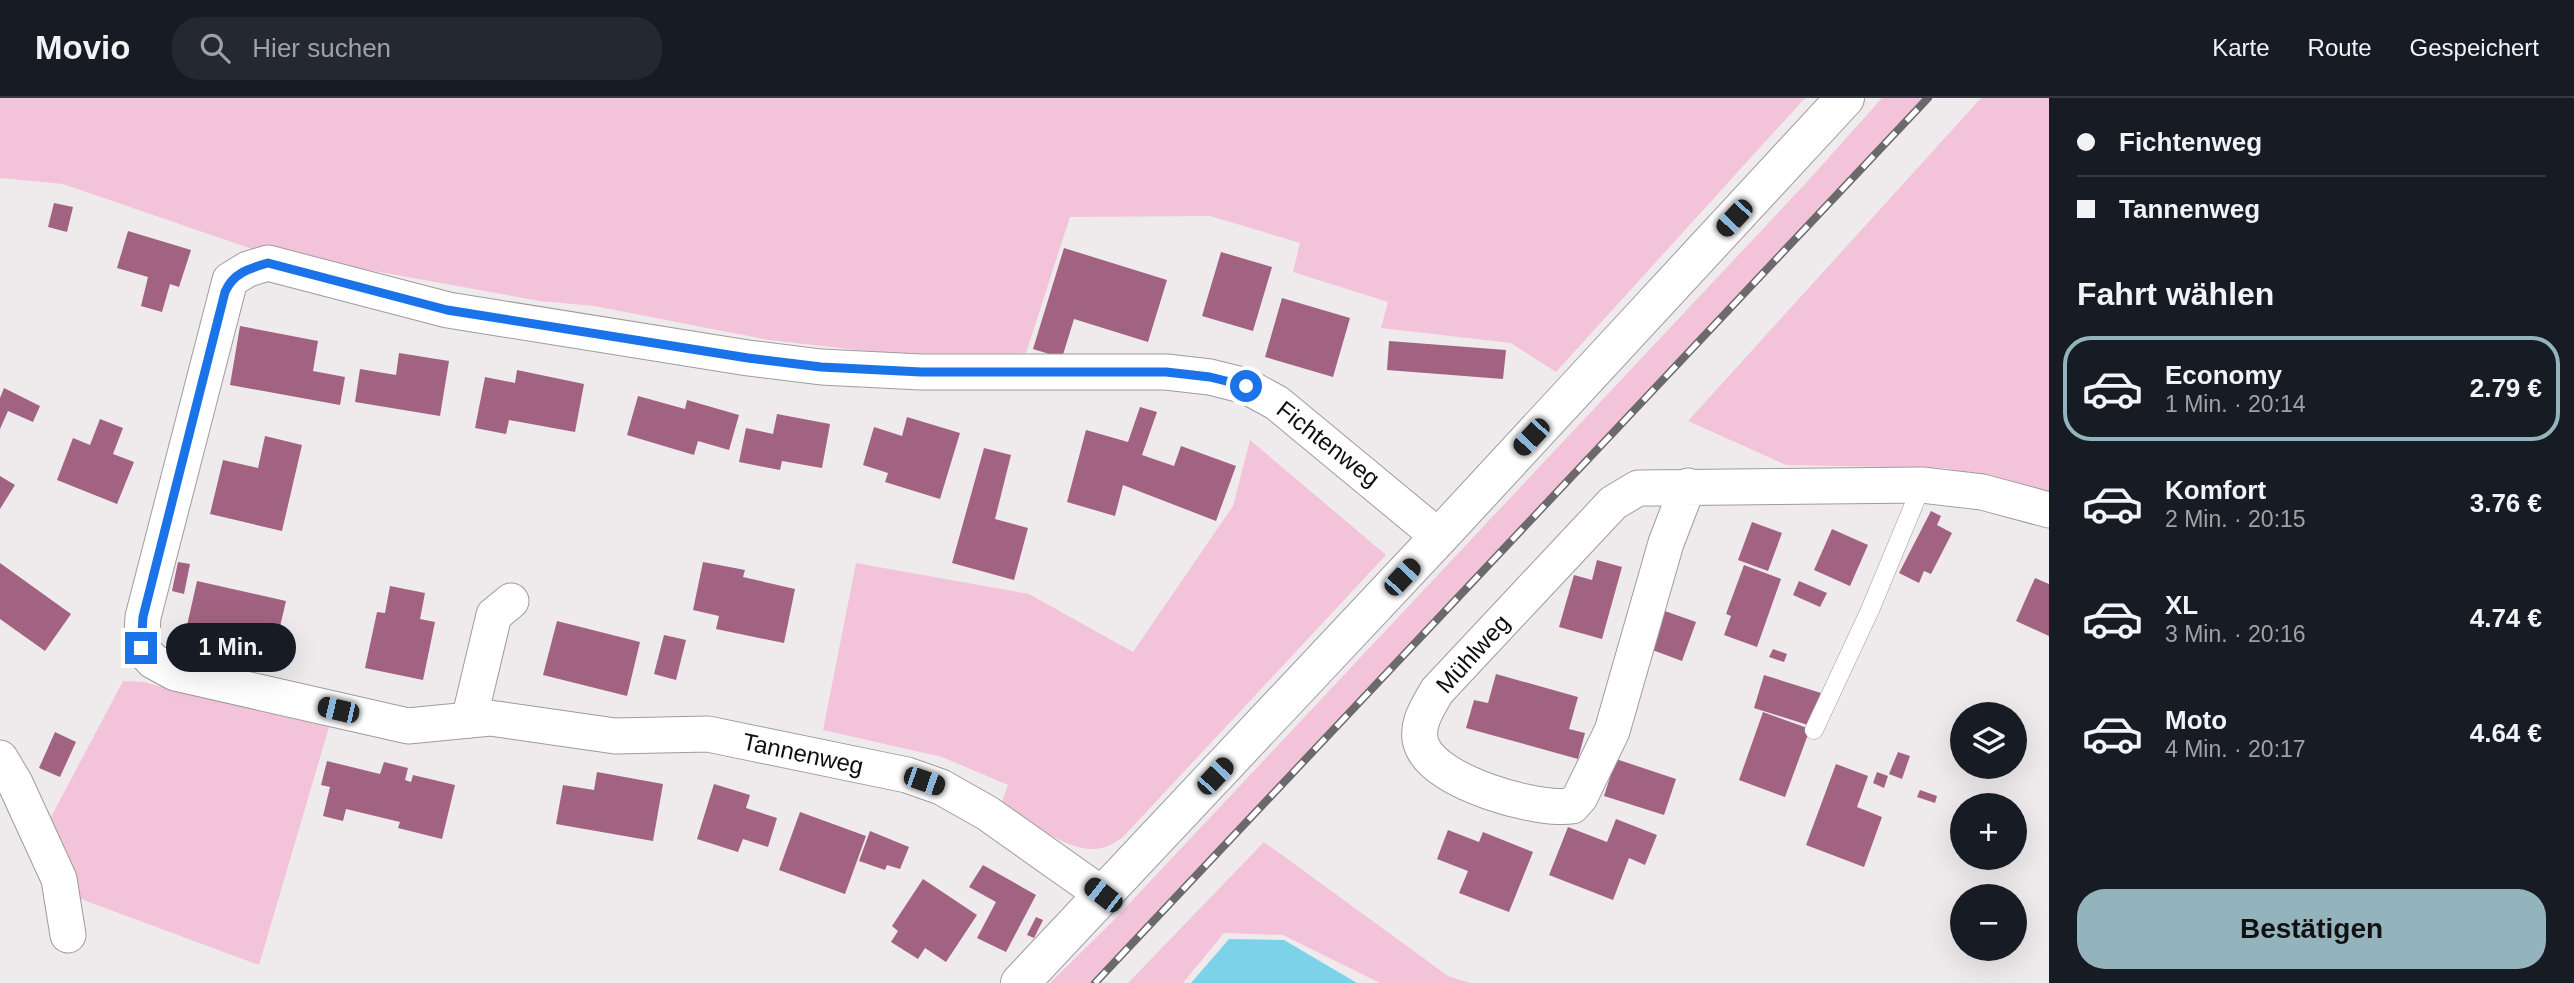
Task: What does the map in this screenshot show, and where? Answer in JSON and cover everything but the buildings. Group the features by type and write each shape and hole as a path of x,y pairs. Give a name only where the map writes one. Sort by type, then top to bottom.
{"street":[{"path":"1020,983 1439,537 1845,98"},
{"name":"Fichtenweg","path":"214,339 230,280 248,269 268,263 447,310 809,365 921,372 1166,372 1210,377 1246,386 1277,403 1439,537"},
{"name":"Tannenweg","path":"214,339 143,617 141,648 153,661 175,673 408,726 490,718 615,736 708,734 907,775 941,787 987,813 1103,895"},
{"name":"Mühlweg","path":"1688,486 1666,543 1612,731 1580,797 1572,806 1554,808 1476,787 1440,768 1422,746 1421,720 1437,691 1613,503 1638,488 1688,486 1922,485 1982,492 2049,510"},
{"path":"469,720 494,615 510,601"},
{"path":"0,758 59,879 68,935"}],"lane":[{"path":"1814,730 1870,610 1922,485"}],"shaded area":[{"path":"0,98 1805,98 1556,372 1511,343 1381,328 1388,302 1293,272 1300,243 1210,216 1070,217 1026,353 929,358 769,340 594,306 540,301 252,249 63,184 0,178"},
{"path":"1882,98 1928,98 1095,983 1050,983 1111,923 1806,183"},
{"path":"1981,98 2049,98 2049,492 1946,468 1786,465 1688,421"},
{"path":"1250,440 1386,555 1119,840 1097,849 1070,844 1045,832 1001,804 1008,785 942,757 823,730 856,563 1029,594 1133,652 1233,506"},
{"path":"123,681 144,682 329,727 259,965 78,898 51,817"},
{"path":"1264,842 1448,976 1470,983 1380,983 1283,935 1224,933 1183,983 1128,983"}],"water":[{"path":"1229,939 1284,940 1357,983 1191,983"}],"railway":[{"path":"1095,983 1928,98"}],"route":[{"path":"141,648 143,617 225,292 230,280 248,269 268,263 447,310 748,358 821,367 921,372 1166,372 1210,377 1246,386"}]}
